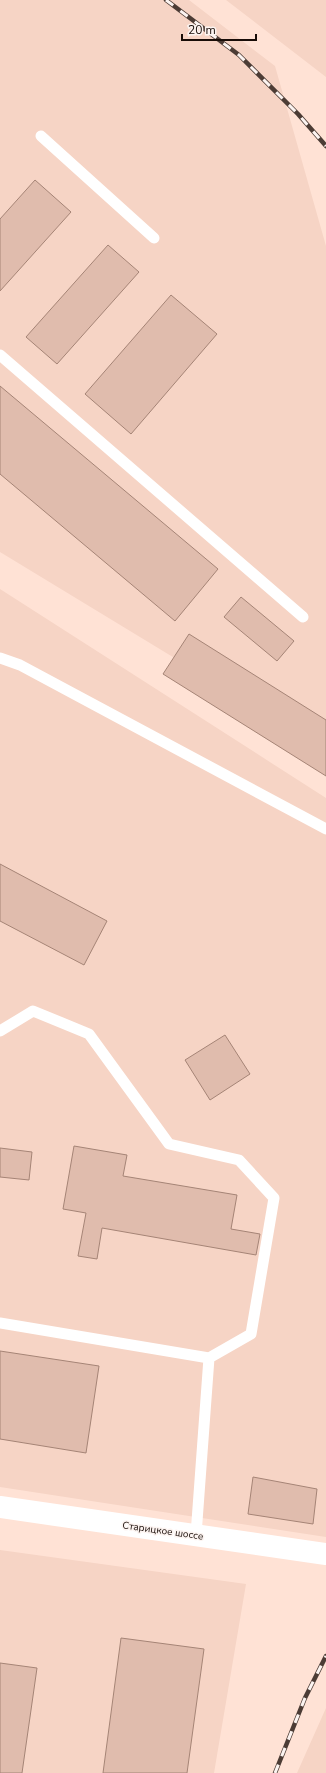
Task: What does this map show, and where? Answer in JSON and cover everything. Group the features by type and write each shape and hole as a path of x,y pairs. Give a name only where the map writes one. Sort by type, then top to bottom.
{"main road":[{"name":"Старицкое шоссе","path":"0,1507 326,1554"}],"lane":[{"path":"41,136 154,238"},
{"path":"0,355 303,617"},
{"path":"0,658 20,665 326,829"},
{"path":"0,1031 33,1011 90,1034 169,1144 239,1160 274,1198 251,1334 209,1358 0,1323"},
{"path":"196,1535 209,1358"}],"shaded area":[{"path":"0,0 189,0 275,66 326,246 326,750 0,552"},
{"path":"226,0 326,0 326,77"},
{"path":"0,589 326,798 326,1537 0,1487"},
{"path":"0,1550 246,1584 214,1773 0,1773"},
{"path":"326,1708 326,1773 297,1773"}],"building":[{"path":"35,180 71,212 0,291 0,219"},
{"path":"108,245 139,272 57,364 26,337"},
{"path":"171,295 217,334 131,434 85,394"},
{"path":"0,386 218,569 175,621 0,474"},
{"path":"241,597 294,641 277,661 224,617"},
{"path":"189,634 326,720 326,776 163,674"},
{"path":"0,864 107,921 84,965 0,921"},
{"path":"225,1035 250,1074 210,1100 185,1060"},
{"path":"74,1146 127,1155 123,1176 237,1195 231,1229 260,1234 256,1255 102,1228 97,1259 78,1256 86,1213 63,1209"},
{"path":"0,1148 32,1152 29,1180 0,1177"},
{"path":"0,1351 99,1366 86,1453 0,1439"},
{"path":"253,1477 317,1489 313,1524 248,1514"},
{"path":"121,1638 204,1649 187,1773 103,1773"},
{"path":"0,1663 37,1668 22,1773 0,1773"}],"railway":[{"path":"166,0 239,55 298,114 326,146"},
{"path":"275,1773 305,1698 326,1656"}]}
